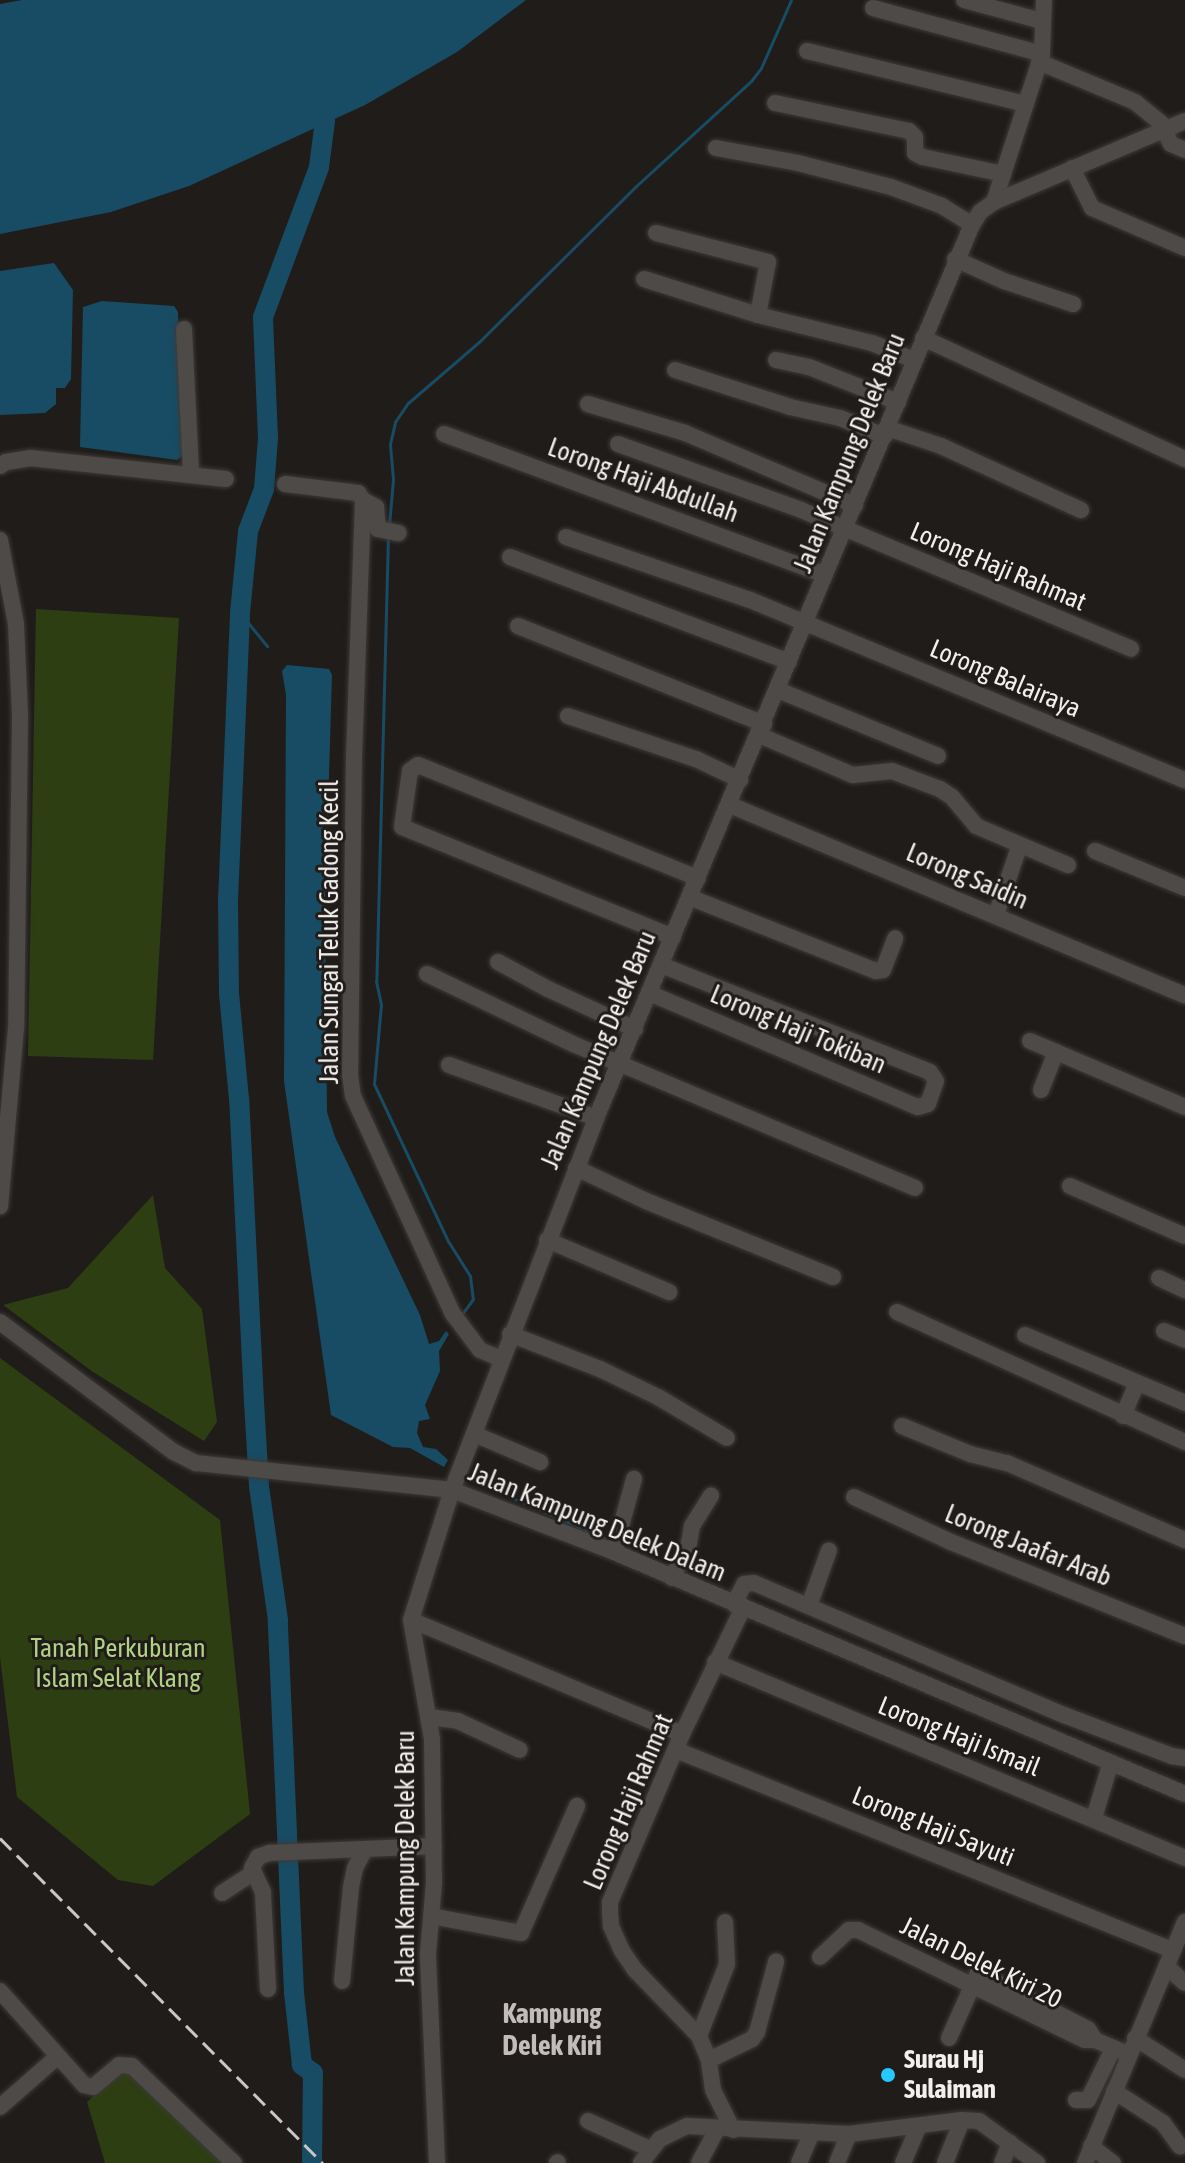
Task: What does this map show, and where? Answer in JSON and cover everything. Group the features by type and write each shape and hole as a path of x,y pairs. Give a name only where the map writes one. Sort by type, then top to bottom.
{"street":[{"path":"964,0 1017,17 1042,21"},
{"path":"994,202 1040,58 1044,0"},
{"path":"873,8 1040,58 1135,102 1155,117 1171,144 1185,150"},
{"path":"807,51 1026,104"},
{"path":"775,103 913,132 915,153 1003,174"},
{"name":"Jalan Kampung Delek Baru","path":"437,2163 428,1953 434,1846 430,1717 411,1620 452,1490 596,1118 886,432 955,259 972,225 980,212 994,202 1185,121"},
{"path":"716,148 798,163 891,187 942,206 972,225"},
{"path":"1072,168 1092,208 1185,248"},
{"path":"656,233 768,262 758,315"},
{"path":"955,259 1004,281 1073,304"},
{"path":"644,279 758,315 872,343 914,360"},
{"path":"184,329 191,473"},
{"path":"923,338 1185,459"},
{"path":"776,360 809,367 898,402"},
{"path":"675,370 790,407 941,446 1081,510"},
{"path":"588,404 685,433 855,505"},
{"name":"Lorong Haji Abdullah","path":"444,434 825,575"},
{"name":"Lorong Haji Rahmat","path":"618,444 672,461 845,529 1131,649"},
{"path":"0,466 30,458 226,479"},
{"path":"285,484 358,493 364,504 373,503 378,529 392,532"},
{"name":"Jalan Sungai Teluk Gadong Kecil","path":"364,504 354,755 350,1075 353,1096 453,1314 480,1350 501,1359"},
{"name":"Lorong Balairaya","path":"566,537 616,551 806,623 1185,780"},
{"path":"0,540 3,572 16,624 19,666 8,981 14,1059 0,1206"},
{"path":"510,557 789,662"},
{"path":"518,626 761,730 853,775 892,771 940,789 952,797 976,826 1019,847 1068,865"},
{"path":"778,690 938,756"},
{"path":"568,716 696,759 740,780"},
{"path":"673,937 402,827 410,771 418,765 698,878"},
{"name":"Lorong Saidin","path":"730,805 1185,995"},
{"path":"996,915 1019,847"},
{"path":"1095,851 1185,888"},
{"path":"689,897 876,971 883,970 895,938"},
{"path":"498,962 635,1029"},
{"name":"Lorong Haji Tokiban","path":"649,993 918,1107 928,1104 936,1081 930,1072 661,965"},
{"path":"427,974 621,1063 915,1188"},
{"path":"1030,1041 1185,1107"},
{"path":"1041,1090 1056,1052"},
{"path":"449,1065 596,1118"},
{"path":"576,1168 673,1213 833,1277"},
{"path":"1070,1186 1185,1236"},
{"path":"547,1240 669,1292"},
{"path":"1159,1278 1185,1290"},
{"path":"897,1312 1185,1442"},
{"name":"Jalan Kampung Delek Dalam","path":"0,1322 174,1452 196,1463 452,1490 618,1541 672,1578 738,1601 1110,1765 1185,1794"},
{"path":"1164,1331 1185,1340"},
{"path":"510,1334 600,1369 658,1397 727,1438"},
{"path":"1025,1335 1185,1403"},
{"path":"1123,1416 1137,1383"},
{"path":"902,1426 970,1454 1007,1463 1185,1540"},
{"path":"474,1434 540,1462"},
{"path":"618,1541 634,1479"},
{"path":"672,1578 689,1543 692,1526 711,1495"},
{"name":"Lorong Jaafar Arab","path":"854,1497 951,1542 1185,1636"},
{"path":"809,1606 829,1550"},
{"path":"738,1601 748,1582 1064,1715 1172,1756 1185,1758"},
{"name":"Lorong Haji Rahmat","path":"725,2130 713,2090 709,2060 699,2036 635,1970 622,1951 611,1926 610,1902 715,1662 738,1601"},
{"name":"Lorong Haji Sayuti","path":"411,1620 1169,1958 1185,1983"},
{"name":"Lorong Haji Ismail","path":"715,1662 1185,1858"},
{"path":"430,1717 458,1721 520,1750"},
{"path":"1094,1818 1110,1765"},
{"path":"431,1916 521,1933 577,1806"},
{"path":"268,1989 263,1892 253,1873 253,1862 269,1853 434,1846"},
{"path":"342,1981 351,1887 355,1868 364,1851"},
{"path":"222,1893 253,1873"},
{"path":"699,2036 727,1964 725,1922"},
{"path":"1076,2100 1088,2100 1125,2047 1185,1922"},
{"name":"Jalan Delek Kiri 20","path":"820,1957 849,1930 858,1930 976,1979 1085,2040 1092,2035 1185,2070"},
{"path":"709,2060 752,2039 757,2032 776,1962"},
{"path":"949,2038 976,1979"},
{"path":"0,1991 84,2085 93,2087 126,2064 145,2076 234,2163"},
{"path":"1085,2163 1114,2091 1125,2047"},
{"path":"0,2107 58,2056"},
{"path":"1114,2091 1163,2123 1180,2146"},
{"path":"945,2163 962,2120"},
{"path":"588,2121 645,2156 672,2131 687,2126 849,2134 918,2128 962,2120 979,2121 1037,2163"},
{"path":"903,2163 918,2128"},
{"path":"699,2163 725,2130"},
{"path":"799,2163 812,2132"},
{"path":"837,2163 849,2134"},
{"path":"1002,2163 1010,2143"},
{"path":"1091,2146 1113,2163"}],"green space":[{"path":"36,609 179,618 153,1060 28,1056"},
{"path":"153,1195 165,1268 202,1309 217,1422 204,1441 93,1372 3,1305 68,1288"},
{"name":"Tanah Perkuburan Islam Selat Klang","path":"0,1358 220,1520 250,1814 153,1886 118,1880 17,1797 0,1657"},
{"path":"123,2069 230,2163 105,2163 87,2102"}],"water":[{"path":"22,0 526,0 457,52 365,105 189,186 111,212 0,234 0,4"},
{"path":"54,263 73,290 71,379 65,388 56,388 56,404 45,413 0,415 0,271"},
{"path":"102,301 174,306 178,312 182,456 177,460 80,447 83,307"},
{"path":"287,665 329,669 332,675 325,909 327,1112 335,1137 420,1315 429,1344 439,1341 446,1331 449,1334 439,1351 440,1371 425,1405 430,1419 419,1421 417,1433 423,1447 436,1449 448,1460 444,1467 410,1448 393,1447 331,1415 284,1081 286,695 282,671"}],"waterway":[{"path":"389,525 393,479 390,444 395,422 408,403 479,342 635,187 751,81 761,68 791,0"},
{"path":"312,2163 313,2073 302,2065 294,1993 278,1620 259,1486 239,1099 229,994 228,901 240,613 248,531 264,489 268,438 263,317 319,167 325,121 317,95"},
{"path":"388,536 376,981 381,1004 374,1084 448,1241 470,1276 473,1299 462,1314"},
{"path":"240,613 267,646"},
{"path":"467,1478 611,1541"}],"railway":[{"path":"0,1838 323,2163"}],"place":[{"name":"Surau Hj Sulaiman","path":"888,2075"}],"district":[{"name":"Kampung Delek Kiri","path":"552,2029"}]}
